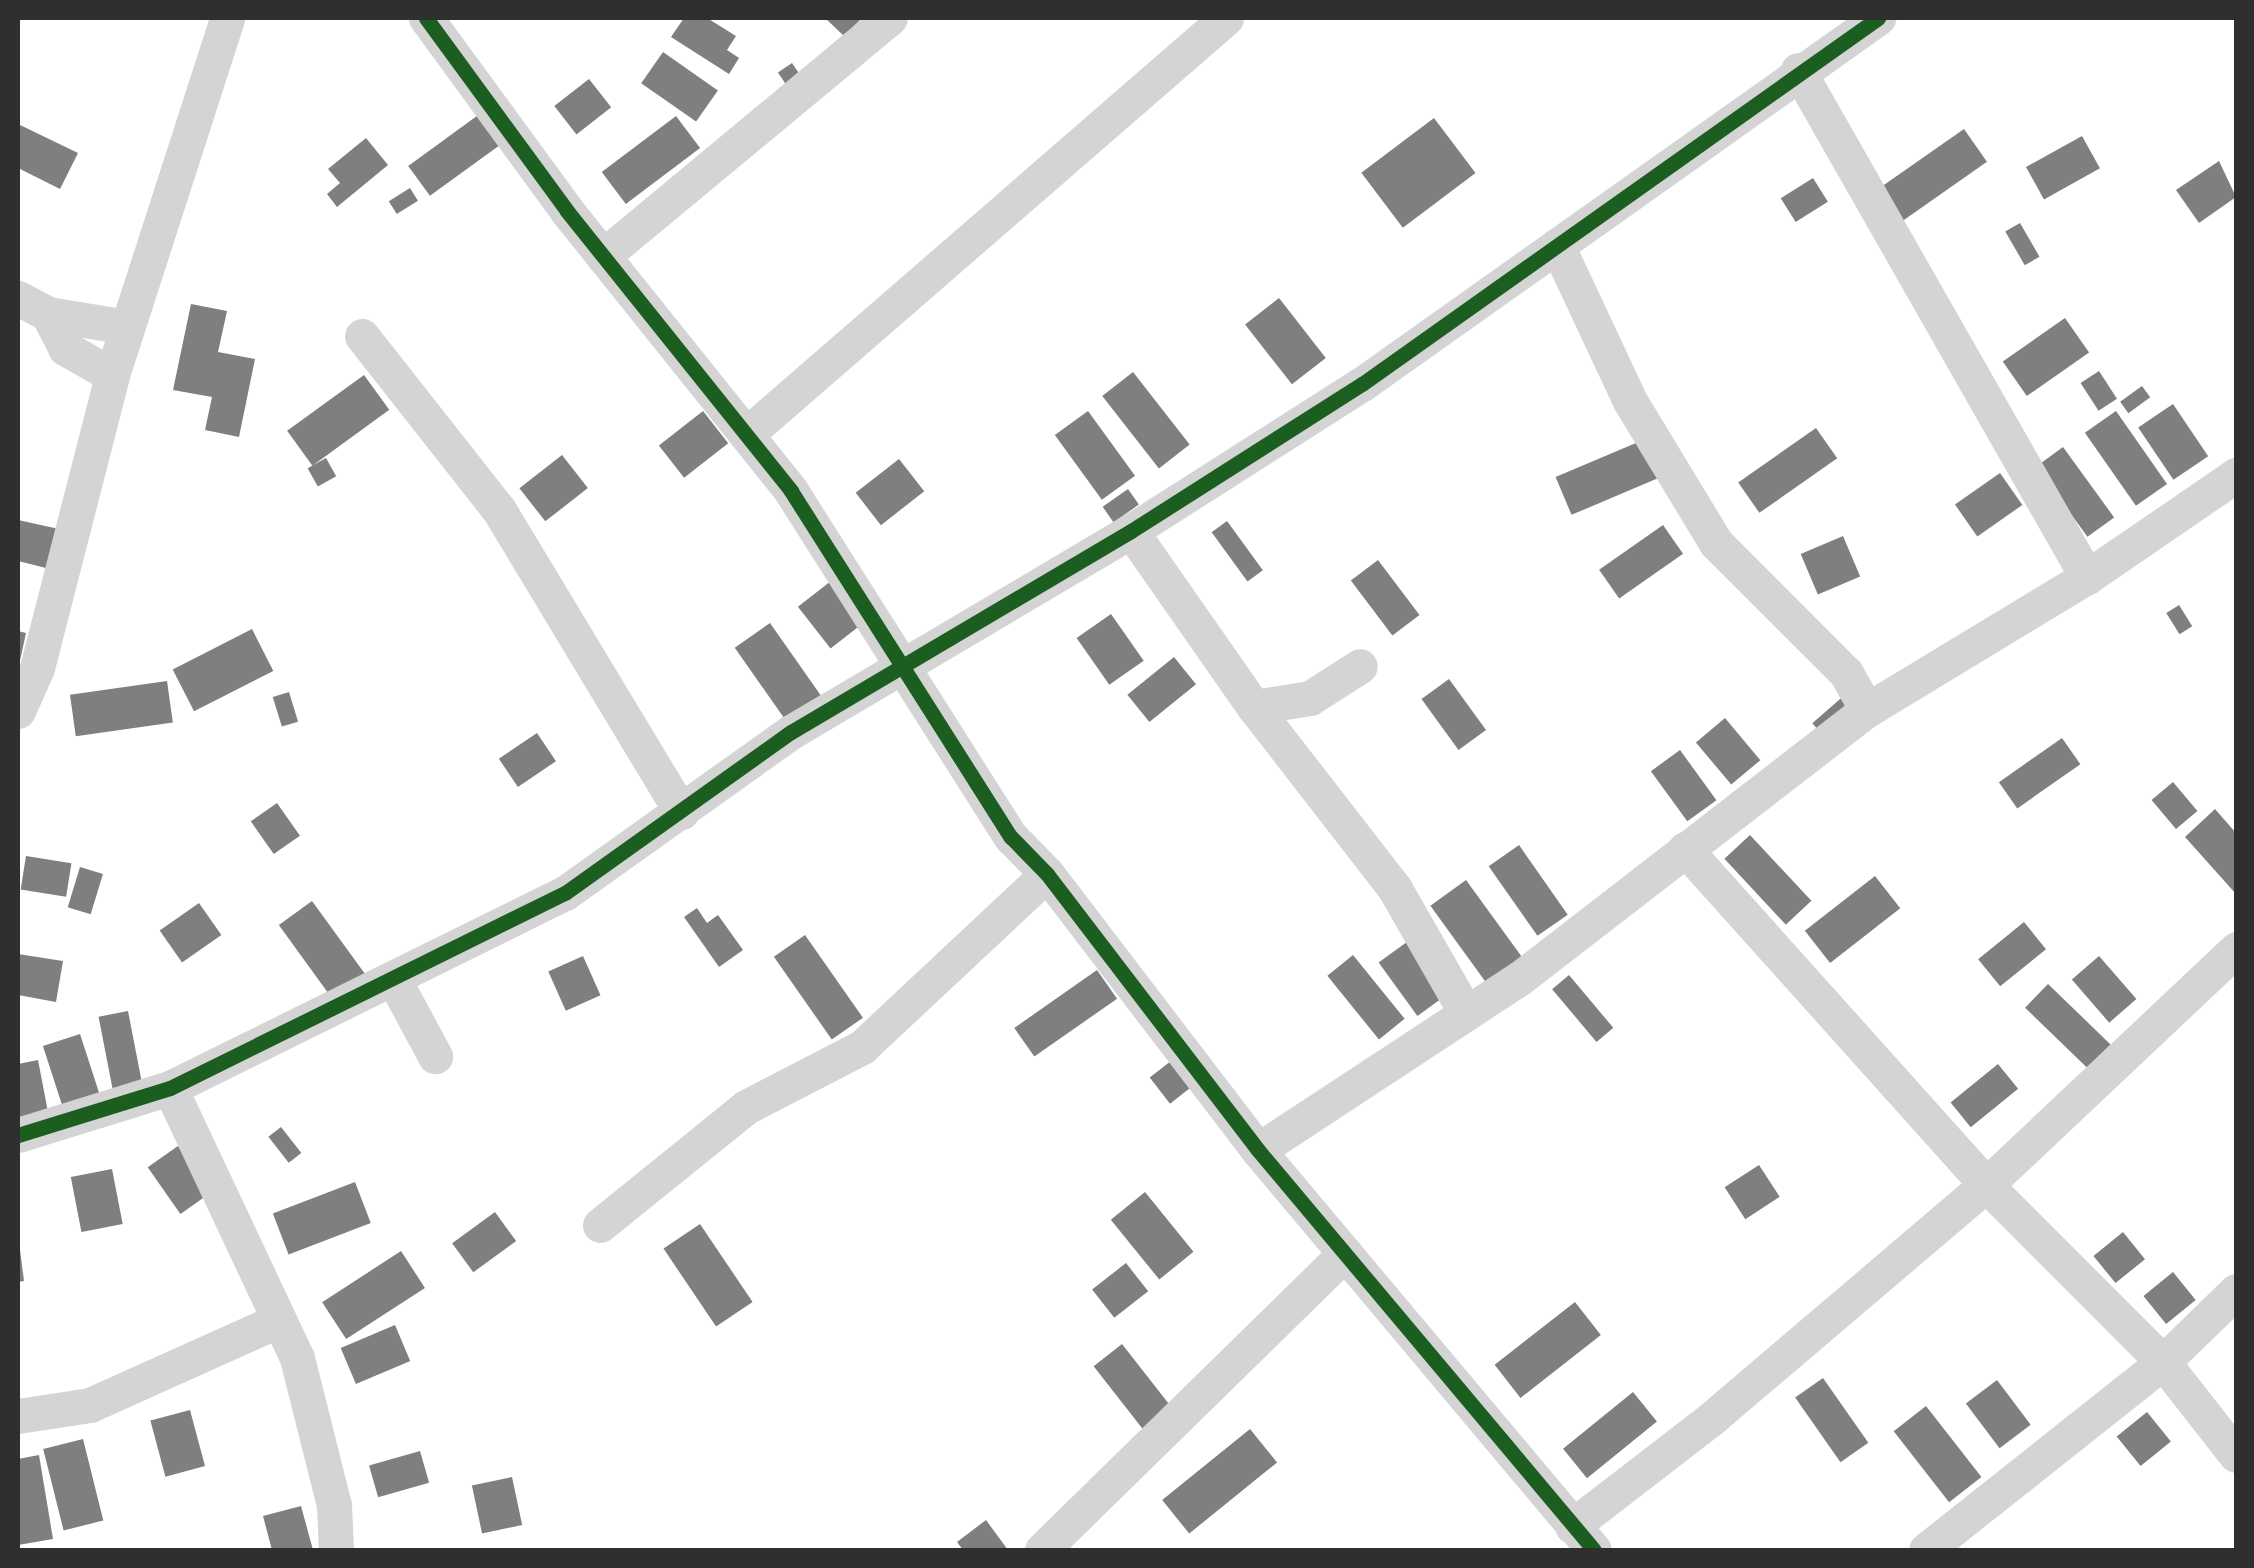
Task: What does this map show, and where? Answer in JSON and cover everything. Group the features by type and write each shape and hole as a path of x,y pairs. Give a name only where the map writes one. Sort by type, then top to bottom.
{"street":[{"path":"18,711 37,668 112,375 124,356 127,327 227,18"},
{"path":"426,18 604,256 748,433 906,668 1011,838 1047,874 1258,1150 1583,1538 1712,1418 1986,1185 2236,949"},
{"path":"604,256 890,18"},
{"path":"748,433 1226,18"},
{"path":"18,1135 170,1088 566,892 791,732 906,668 1362,384 1798,70 1878,18"},
{"path":"1798,70 2087,577"},
{"path":"1557,245 1630,401 1716,544 1846,673 1866,710"},
{"path":"33,306 127,327"},
{"path":"33,306 65,348 112,375"},
{"path":"362,336 499,510 681,812"},
{"path":"1258,1150 1466,1013 1617,907 1685,849 1866,710 2087,577 2236,475"},
{"path":"1130,531 1254,707 1395,889 1466,1013"},
{"path":"1254,707 1310,698 1360,666"},
{"path":"1685,849 1986,1185 2163,1362 2236,1455"},
{"path":"600,1225 746,1108 862,1047 1047,874"},
{"path":"392,978 435,1056"},
{"path":"170,1088 301,1376 334,1504 336,1550"},
{"path":"1042,1550 1345,1252"},
{"path":"1926,1550 2163,1362 2236,1291"},
{"path":"18,1416 90,1405 277,1322"}],"building":[{"path":"684,18 707,18 736,36 727,50 739,58 729,74 671,37"},
{"path":"825,18 862,18 844,36"},
{"path":"663,52 718,90 696,122 641,83"},
{"path":"792,63 805,82 791,92 778,73"},
{"path":"589,79 611,107 576,134 554,106"},
{"path":"481,113 503,143 430,196 408,166"},
{"path":"676,116 700,148 626,204 602,172"},
{"path":"1434,118 1476,173 1403,228 1361,173"},
{"path":"18,124 78,153 60,189 18,168"},
{"path":"1964,129 1987,162 1899,223 1876,190"},
{"path":"2082,136 2100,168 2044,199 2026,167"},
{"path":"366,138 388,165 337,207 327,194 340,183 328,169"},
{"path":"2219,161 2236,197 2199,223 2176,190"},
{"path":"1813,178 1828,202 1796,222 1781,198"},
{"path":"410,188 418,201 397,214 389,201"},
{"path":"2020,223 2040,257 2025,265 2005,232"},
{"path":"1279,298 1326,358 1292,384 1245,324"},
{"path":"191,304 227,311 218,352 255,359 239,437 205,430 212,397 173,390"},
{"path":"2065,318 2089,352 2027,396 2003,362"},
{"path":"2099,371 2117,399 2099,411 2081,383"},
{"path":"1133,372 1190,444 1159,469 1102,396"},
{"path":"364,375 389,410 312,466 287,431"},
{"path":"2142,386 2150,397 2128,413 2120,402"},
{"path":"2173,404 2208,456 2173,480 2138,427"},
{"path":"703,411 728,443 684,478 659,445"},
{"path":"1088,411 1135,476 1102,500 1055,435"},
{"path":"2116,411 2167,484 2136,506 2085,433"},
{"path":"1816,428 1837,458 1759,513 1738,482"},
{"path":"1643,440 1659,478 1572,515 1556,477"},
{"path":"2063,447 2114,517 2087,537 2036,466"},
{"path":"562,455 588,488 545,521 519,488"},
{"path":"326,458 336,476 318,487 308,468"},
{"path":"899,459 924,491 881,525 856,493"},
{"path":"2000,473 2022,505 1977,536 1955,505"},
{"path":"1128,489 1139,505 1114,522 1103,507"},
{"path":"18,520 59,529 50,569 18,561"},
{"path":"1227,521 1263,570 1247,582 1212,532"},
{"path":"1663,525 1683,554 1619,598 1599,570"},
{"path":"1843,536 1860,577 1818,594 1801,554"},
{"path":"1378,560 1420,615 1392,636 1351,580"},
{"path":"831,581 864,623 831,649 798,607"},
{"path":"2179,605 2192,626 2180,634 2166,613"},
{"path":"1111,614 1144,661 1109,685 1077,638"},
{"path":"770,623 823,698 788,723 735,648"},
{"path":"252,629 273,671 194,711 173,669"},
{"path":"18,631 26,633 19,665 18,664"},
{"path":"1174,657 1196,684 1149,722 1127,695"},
{"path":"1449,679 1486,730 1459,750 1421,699"},
{"path":"167,681 173,723 76,736 70,695"},
{"path":"289,692 298,722 282,727 273,697"},
{"path":"1847,693 1854,701 1820,731 1812,723"},
{"path":"1725,718 1760,760 1731,785 1696,742"},
{"path":"537,733 556,761 518,787 499,759"},
{"path":"2062,738 2080,764 2017,808 1999,782"},
{"path":"1680,750 1716,800 1687,821 1651,771"},
{"path":"2173,782 2197,811 2176,829 2152,800"},
{"path":"277,803 300,836 274,854 251,821"},
{"path":"2215,809 2236,833 2236,894 2185,837"},
{"path":"1750,835 1811,901 1786,925 1724,859"},
{"path":"1519,845 1568,915 1537,936 1489,866"},
{"path":"26,856 71,863 66,897 21,890"},
{"path":"80,867 103,874 91,914 68,907"},
{"path":"1875,876 1900,908 1830,963 1805,931"},
{"path":"1466,880 1526,963 1490,988 1430,906"},
{"path":"312,901 367,977 334,1001 279,925"},
{"path":"199,903 221,935 182,962 160,931"},
{"path":"697,908 707,923 718,915 743,950 719,967 684,917"},
{"path":"2024,922 2046,949 2000,986 1978,959"},
{"path":"805,935 863,1018 832,1040 774,957"},
{"path":"1411,939 1450,992 1417,1016 1379,963"},
{"path":"18,954 63,961 56,1002 18,995"},
{"path":"1353,955 1405,1019 1379,1039 1327,976"},
{"path":"583,956 600,995 566,1011 548,971"},
{"path":"2099,956 2136,999 2109,1023 2072,980"},
{"path":"1097,970 1117,999 1034,1057 1014,1028"},
{"path":"1569,975 1613,1028 1596,1042 1552,989"},
{"path":"2048,984 2111,1044 2088,1068 2025,1008"},
{"path":"128,1011 142,1084 113,1089 99,1017"},
{"path":"80,1034 101,1099 64,1111 43,1046"},
{"path":"38,1060 48,1112 18,1118 18,1064"},
{"path":"1171,1061 1191,1087 1170,1104 1150,1078"},
{"path":"1998,1064 2018,1089 1971,1127 1951,1102"},
{"path":"281,1127 301,1153 289,1163 268,1137"},
{"path":"178,1146 211,1193 180,1214 148,1167"},
{"path":"1759,1165 1780,1197 1745,1219 1725,1187"},
{"path":"112,1169 123,1224 81,1232 71,1177"},
{"path":"355,1182 371,1223 289,1255 273,1214"},
{"path":"1145,1192 1193,1252 1159,1280 1111,1220"},
{"path":"495,1212 516,1241 473,1272 452,1243"},
{"path":"700,1224 753,1302 716,1327 664,1249"},
{"path":"2123,1232 2145,1259 2115,1283 2093,1256"},
{"path":"18,1251 24,1281 18,1282"},
{"path":"401,1251 425,1288 346,1339 322,1302"},
{"path":"1126,1263 1148,1291 1114,1318 1092,1289"},
{"path":"2173,1272 2196,1300 2166,1324 2143,1296"},
{"path":"1575,1302 1601,1335 1520,1398 1495,1365"},
{"path":"395,1325 410,1361 356,1384 341,1348"},
{"path":"1122,1344 1176,1413 1148,1436 1094,1366"},
{"path":"1823,1378 1868,1443 1840,1462 1795,1398"},
{"path":"1997,1380 2031,1425 2000,1448 1966,1403"},
{"path":"1633,1392 1657,1422 1587,1478 1563,1449"},
{"path":"1926,1406 1981,1477 1949,1502 1894,1431"},
{"path":"190,1410 205,1466 165,1477 150,1421"},
{"path":"2147,1412 2171,1442 2141,1466 2117,1437"},
{"path":"1250,1429 1277,1462 1189,1534 1162,1500"},
{"path":"83,1439 103,1521 64,1530 43,1449"},
{"path":"420,1451 429,1483 378,1497 369,1466"},
{"path":"39,1455 53,1539 18,1545 18,1459"},
{"path":"512,1477 522,1525 482,1533 472,1486"},
{"path":"301,1506 313,1550 272,1550 263,1516"},
{"path":"986,1520 1008,1550 963,1550 957,1542"}],"cycle path":[{"path":"426,18 567,211 791,491 1011,837 1047,874 1258,1150 1594,1550"},
{"path":"18,1135 170,1088 565,893 791,732 1131,531 1362,384 1878,18"}]}
